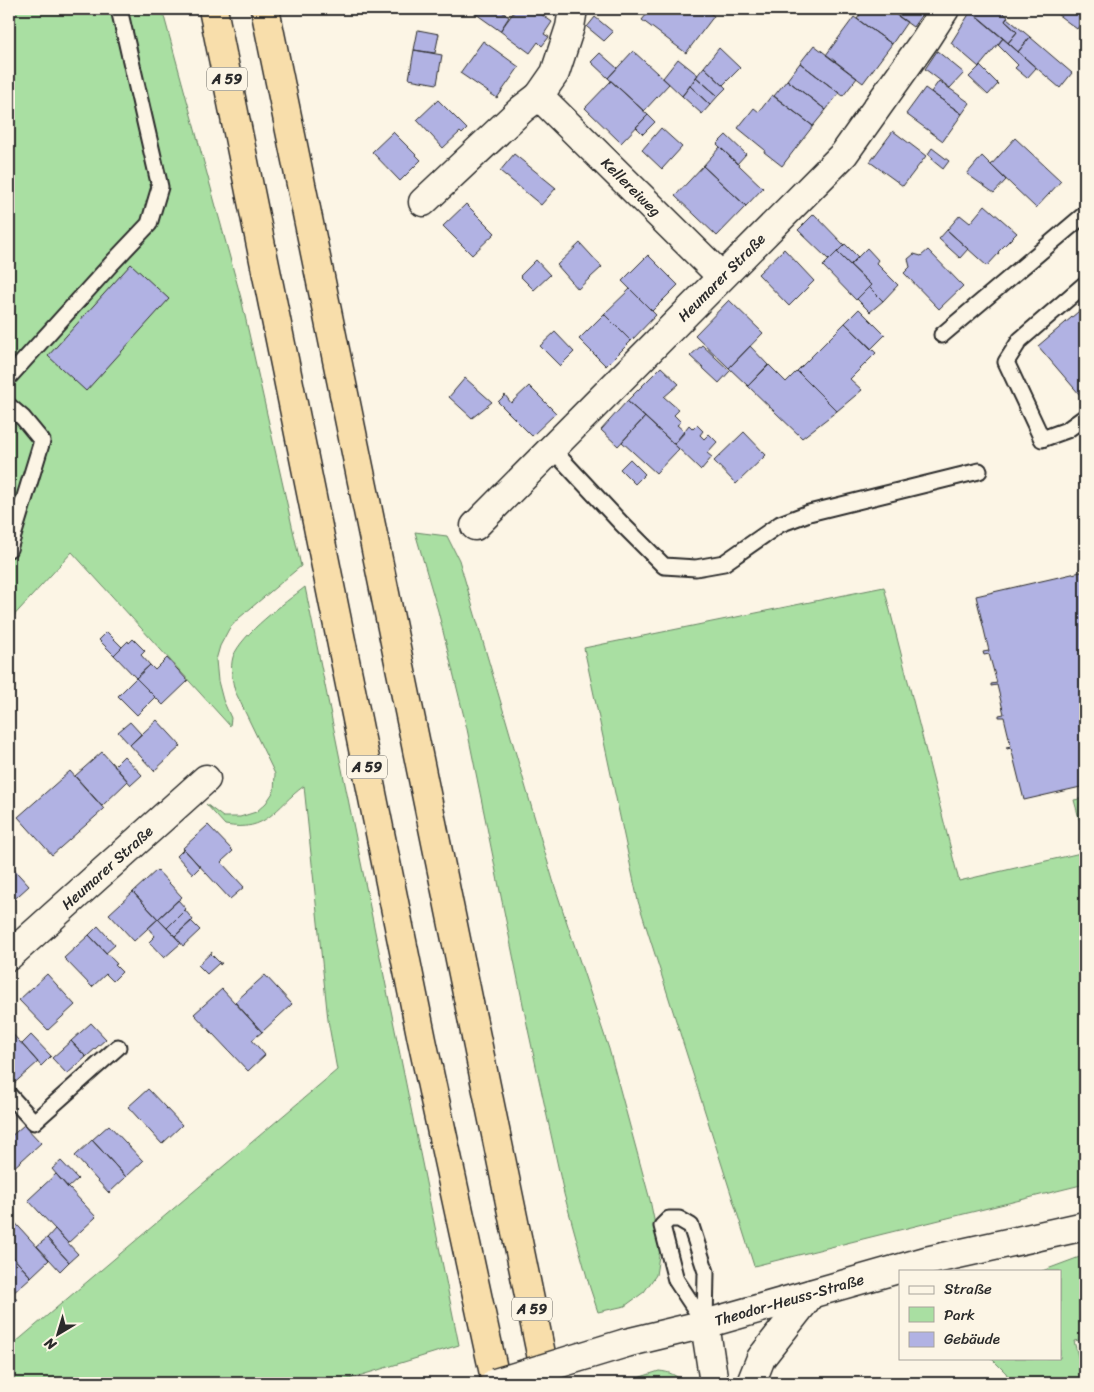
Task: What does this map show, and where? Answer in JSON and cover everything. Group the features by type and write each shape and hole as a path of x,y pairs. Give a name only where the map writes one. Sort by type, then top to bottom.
{"highway":[{"name":"A 59","path":"212,9 422,1040 495,1383"},
{"name":"A 59","path":"265,9 547,1383"}],"street":[{"path":"423,202 539,96 555,73 570,27 573,9"},
{"name":"Heumarer Straße","path":"475,526 844,154 945,9"},
{"name":"Kellereiweg","path":"539,96 721,276"},
{"name":"Heumarer Straße","path":"9,956 206,779"},
{"name":"Theodor-Heuss-Straße","path":"495,1383 626,1344 704,1324 926,1261 1085,1226"},
{"path":"751,1383 761,1358 811,1294"},
{"path":"704,1324 714,1383"}],"lane":[{"path":"9,377 149,224 160,187 119,9"},
{"path":"942,335 1085,214"},
{"path":"1085,284 1020,340 1006,362 1042,439 1068,430 1085,417"},
{"path":"9,406 23,418 42,441 9,549"},
{"path":"552,449 664,566 696,568 724,563 780,524 809,513 979,471"},
{"path":"9,1095 34,1122 118,1047"},
{"path":"669,1219 679,1220 691,1226 706,1272 704,1324 676,1280 662,1226 669,1219"}],"green space":[{"path":"9,9 162,9 241,298 301,566 239,618 229,629 220,646 216,660 218,681 223,700 231,718 230,726 72,552 9,621"},
{"path":"415,532 447,536 459,560 555,887 609,1049 650,1200 660,1249 656,1275 644,1292 625,1306 598,1312 564,1194 529,1034 467,729 438,611"},
{"path":"305,587 459,1345 336,1383 9,1383 9,1348 337,1070 328,1020 304,786 270,816 261,822 251,825 225,825 206,804 223,817 240,817 256,812 266,803 274,791 275,774 235,691 232,661 245,638"},
{"path":"884,587 959,881 1085,852 1085,1184 754,1266 638,901 584,648"},
{"path":"1085,798 1085,840 1074,800"},
{"path":"1085,1255 1085,1339 1074,1341 1085,1383 1011,1383 1006,1373 993,1360 1062,1360 1062,1270 1045,1270"},
{"path":"659,1371 673,1374 684,1383 622,1383"}],"building":[{"path":"469,9 498,9 509,17 500,31"},
{"path":"516,9 534,9 552,22 544,34 549,37 542,46 538,42 530,53 500,31"},
{"path":"651,9 704,9 714,16 686,53 642,20"},
{"path":"864,9 888,9 907,22 892,44 857,19"},
{"path":"888,9 926,9 913,27"},
{"path":"968,9 998,9 1008,17 1005,21 1017,32 1008,43"},
{"path":"1055,9 1085,9 1085,18 1077,29 1053,11"},
{"path":"971,11 1003,38 979,67 951,43"},
{"path":"595,17 613,32 604,41 587,27"},
{"path":"854,17 892,44 863,83 826,55"},
{"path":"1007,18 1030,37 1018,52 1008,43 1017,32 1005,21"},
{"path":"418,30 439,34 435,53 414,50"},
{"path":"1030,37 1072,73 1060,88 1018,52"},
{"path":"1003,38 1036,68 1027,78 1015,68 1018,65 998,45"},
{"path":"483,41 519,67 497,98 460,73"},
{"path":"814,45 857,78 843,96 800,63"},
{"path":"719,48 740,68 723,85 704,67"},
{"path":"414,50 442,55 437,84 409,79"},
{"path":"633,51 669,84 644,111 608,78"},
{"path":"937,51 964,73 950,88 925,69"},
{"path":"600,53 617,68 608,78 591,62"},
{"path":"678,59 698,75 682,96 663,78"},
{"path":"800,63 839,93 826,110 787,80"},
{"path":"980,66 998,84 988,95 969,77"},
{"path":"704,67 726,88 718,96 696,77"},
{"path":"696,77 718,96 710,105 690,86"},
{"path":"787,80 826,110 813,126 774,96"},
{"path":"611,81 648,115 621,143 585,108"},
{"path":"939,81 970,103 962,114 931,92"},
{"path":"690,86 710,105 702,114 682,96"},
{"path":"925,88 962,114 943,141 906,114"},
{"path":"772,95 813,126 782,166 738,128 754,108 759,112"},
{"path":"438,100 467,129 462,134 460,132 443,148 417,120"},
{"path":"648,115 655,122 643,134 636,127"},
{"path":"661,128 682,147 662,169 642,150"},
{"path":"893,131 926,156 903,186 870,162"},
{"path":"393,132 421,160 400,181 372,152"},
{"path":"726,135 746,154 737,164 717,144"},
{"path":"1015,138 1061,181 1036,208 991,165"},
{"path":"720,147 763,188 746,206 703,166"},
{"path":"932,148 949,161 943,169 928,154"},
{"path":"514,154 556,188 541,205 500,171"},
{"path":"982,156 1006,180 994,193 967,174"},
{"path":"703,166 746,206 717,236 675,196"},
{"path":"466,204 495,233 472,255 443,226"},
{"path":"985,205 1017,233 987,266 947,230 960,215 970,223"},
{"path":"814,214 844,245 829,260 798,230"},
{"path":"947,230 968,249 960,258 939,239"},
{"path":"580,243 602,267 578,289 557,265"},
{"path":"845,244 858,257 850,265 837,252"},
{"path":"867,248 878,260 876,263 898,285 883,301 869,287 871,285 850,265"},
{"path":"784,249 814,281 789,306 758,274"},
{"path":"928,250 963,286 939,309 904,273 910,267 908,259 914,254 921,256"},
{"path":"837,252 871,285 856,300 823,266"},
{"path":"648,255 678,285 652,311 622,281"},
{"path":"536,260 550,275 534,290 520,276"},
{"path":"131,264 169,299 86,391 48,356"},
{"path":"869,287 883,301 870,312 857,299"},
{"path":"630,289 656,315 631,341 604,314"},
{"path":"729,300 763,333 729,368 695,335"},
{"path":"1085,306 1085,390 1080,395 1038,346"},
{"path":"859,309 885,335 871,349 845,323"},
{"path":"604,314 631,341 606,366 579,339"},
{"path":"845,323 876,353 850,379 862,390 837,411 797,371"},
{"path":"555,332 574,352 560,366 540,346"},
{"path":"702,345 730,371 719,383 690,356"},
{"path":"750,346 768,365 748,386 729,368"},
{"path":"769,365 786,382 797,371 837,411 802,438 748,386"},
{"path":"661,367 679,384 664,397 679,410 674,415 681,422 677,425 685,432 674,444 627,401"},
{"path":"465,378 492,402 472,418 449,397"},
{"path":"529,386 556,413 532,436 498,402 505,395 511,403"},
{"path":"627,401 645,417 618,446 601,430"},
{"path":"645,417 679,449 656,473 622,442"},
{"path":"689,425 693,429 697,425 703,431 700,435 704,439 709,434 717,442 707,453 712,457 701,470 674,444"},
{"path":"744,432 766,455 736,484 714,461"},
{"path":"630,459 645,474 635,484 620,469"},
{"path":"1085,571 1085,786 1024,800 1011,748 1007,749 1006,747 1011,746 1004,717 999,717 999,715 1004,714 997,685 991,686 991,684 997,683 989,654 984,655 983,652 989,651 976,596"},
{"path":"107,632 122,647 114,655 99,640"},
{"path":"133,639 145,651 141,655 150,665 136,678 114,655 128,641 129,643"},
{"path":"167,658 188,681 163,705 136,678 150,665 155,670"},
{"path":"136,678 155,697 137,715 118,696"},
{"path":"157,720 181,746 154,771 130,745"},
{"path":"130,722 141,734 130,745 118,732"},
{"path":"102,752 128,781 102,806 75,776"},
{"path":"124,756 142,775 131,785 114,766"},
{"path":"70,771 104,809 52,855 18,817"},
{"path":"208,825 233,851 221,862 244,887 230,899 183,848"},
{"path":"184,849 200,867 193,874 177,856"},
{"path":"9,864 29,886 9,904"},
{"path":"157,870 182,897 158,919 133,892"},
{"path":"133,892 158,919 134,941 109,914"},
{"path":"178,900 186,909 167,928 158,919"},
{"path":"185,910 193,920 175,936 167,928"},
{"path":"158,919 181,943 164,958 149,942 155,936 148,928"},
{"path":"191,921 200,930 183,946 175,936"},
{"path":"98,926 115,945 106,953 89,935"},
{"path":"89,935 117,964 115,965 122,972 113,981 106,974 92,987 64,958"},
{"path":"212,952 211,954 222,963 220,965 219,963 207,974 198,965"},
{"path":"47,974 75,1005 48,1030 19,1000"},
{"path":"265,975 292,1004 262,1032 235,1002"},
{"path":"222,989 262,1032 252,1040 265,1055 248,1071 194,1014"},
{"path":"91,1023 106,1039 86,1057 71,1041"},
{"path":"9,1030 38,1062 10,1087 9,1085"},
{"path":"31,1035 51,1056 41,1066 22,1044"},
{"path":"71,1041 86,1057 67,1074 52,1058"},
{"path":"148,1089 182,1125 162,1144 128,1107"},
{"path":"24,1125 41,1143 11,1170 9,1167 9,1138"},
{"path":"109,1125 143,1161 126,1177 92,1140"},
{"path":"92,1140 126,1177 109,1193 75,1156"},
{"path":"61,1161 78,1179 68,1188 52,1169"},
{"path":"56,1174 96,1217 68,1243 28,1200"},
{"path":"10,1217 49,1260 31,1277 9,1253"},
{"path":"55,1229 78,1254 69,1262 47,1238"},
{"path":"47,1238 69,1262 60,1271 37,1246"},
{"path":"9,1253 31,1277 12,1294 9,1290"},
{"path":"9,1290 17,1300 9,1308"}]}
